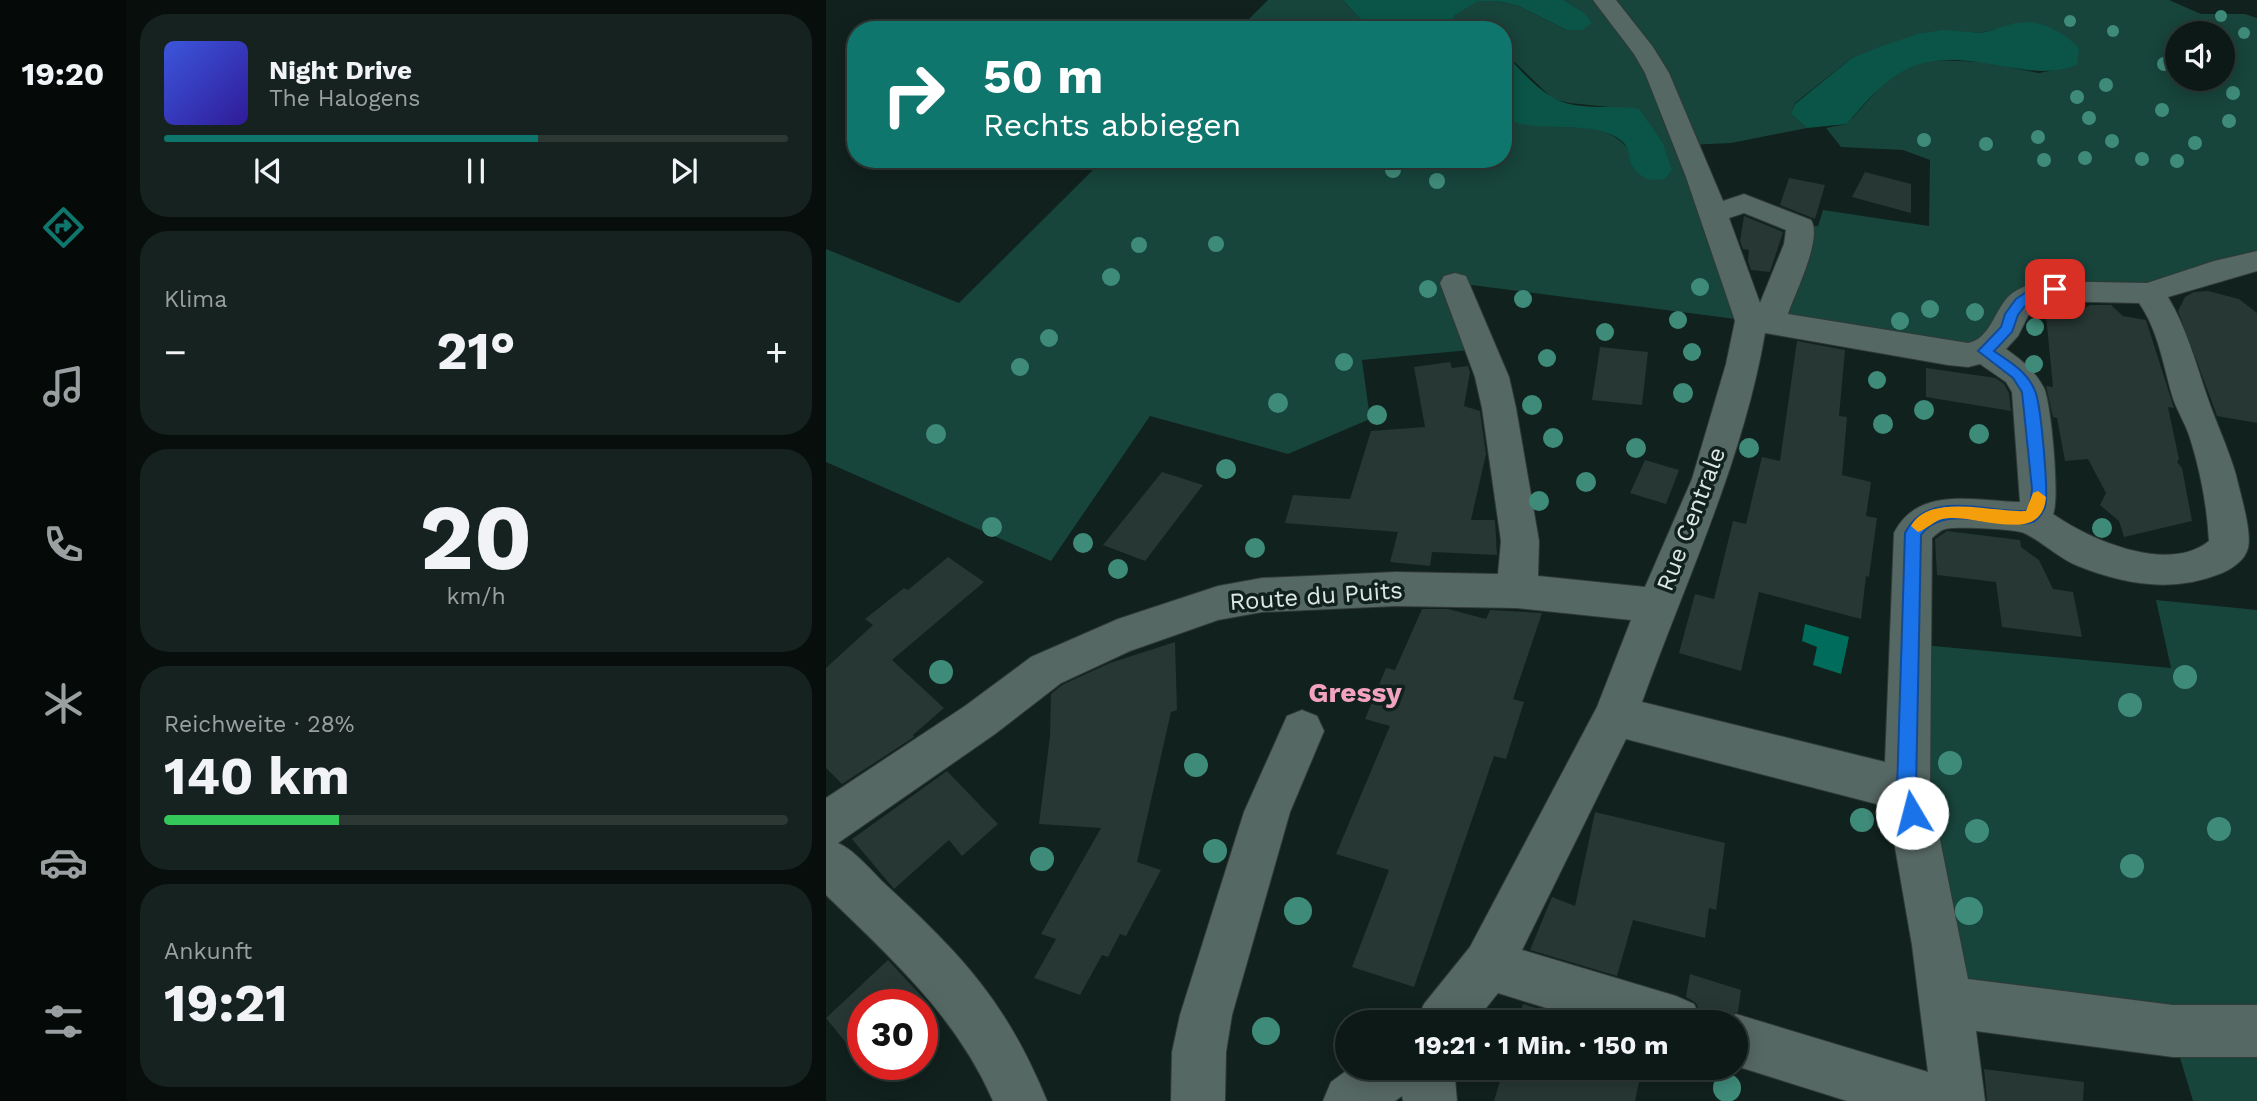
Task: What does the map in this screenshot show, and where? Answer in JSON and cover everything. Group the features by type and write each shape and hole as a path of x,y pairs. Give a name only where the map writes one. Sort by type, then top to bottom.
{"street":[{"name":"Rue Centrale","path":"1452,1010 1488,965 1615,716 1710,479 1743,364 1760,322 1657,73 1645,52 1604,0"},
{"path":"1714,214 1744,202 1801,226 1799,244 1760,322 1948,354 1968,355 1985,351 2007,328 2012,314 2021,303 2041,291 2148,293 2225,268 2257,261"},
{"path":"1455,283 1492,377 1499,408 1520,541 1517,591"},
{"path":"1958,1101 1948,1002 1928,881 1907,790 1913,533 1922,522 1937,513 2030,517 2076,547 2107,560 2146,568 2182,570 2218,560 2229,548 2227,521 2207,436 2192,401 2174,338 2158,304 2148,293"},
{"path":"1985,351 2018,374 2029,392 2039,489 2038,507 2030,517"},
{"name":"Route du Puits","path":"826,825 980,720 1046,670 1107,642 1180,614 1218,603 1262,595 1396,589 1517,591 1657,606"},
{"path":"1615,716 1907,790"},
{"path":"1198,1101 1199,1052 1206,1015 1267,812 1303,731"},
{"path":"826,862 932,965 966,1003 993,1044 1020,1101"},
{"path":"1488,965 1636,1010"},
{"path":"1948,1002 2173,1031 2257,1031"},
{"path":"1748,1044 1934,1101"},
{"path":"1350,1101 1379,1080"},
{"path":"1428,1080 1430,1101"}],"shaded area":[{"path":"1268,0 1343,0 1362,21 1247,21"},
{"path":"1343,0 1564,0 1583,12 1592,23 1582,30 1567,30 1519,6 1497,1 1478,1 1455,15 1453,21 1362,21"},
{"path":"1564,0 2169,0 2201,14 2245,14 2257,18 2257,261 2170,287 2041,291 1985,351 1769,322 1801,226 1818,226 1823,210 1929,226 1930,160 1903,150 1841,147 1826,128 1847,124 1888,78 1912,65 1934,60 1983,62 2039,73 2077,65 1995,29 1982,33 1963,32 1852,58 1795,103 1791,114 1807,128 1731,143 1688,145 1751,321 1456,283 1481,349 1362,360 1370,419 1288,454 1150,416 1051,561 826,462 826,249 959,303 1095,168 1512,168 1512,121 1532,125 1599,130 1614,136 1626,146 1633,167 1662,141 1639,110 1553,99 1512,60 1512,21 1453,21 1455,15 1464,7 1478,1 1497,1 1519,6 1567,30 1582,30 1583,12"},
{"path":"2032,22 2058,31 2079,48 2077,65 2042,71 1979,62 1934,61 1899,73 1883,85 1847,124 1807,128 1791,114 1795,104 1852,58 1882,46 1918,34 1943,30 1982,33 2015,23"},
{"path":"1512,61 1538,87 1561,102 1639,109 1662,141 1672,170 1665,179 1648,180 1632,165 1624,143 1612,135 1585,128 1512,121"},
{"path":"2156,600 2257,610 2257,1101 2193,1101 2172,1031 1948,1002 1912,644 2171,668"},
{"path":"1805,624 1849,637 1841,674 1813,665 1817,647 1802,641"}],"building":[{"path":"1865,172 1911,184 1911,213 1852,197"},
{"path":"1789,178 1825,185 1815,219 1780,205"},
{"path":"1744,216 1783,232 1770,272 1751,270 1749,250 1743,249 1740,241"},
{"path":"2208,291 2239,299 2257,313 2257,423 2217,416 2178,311 2185,297 2194,292"},
{"path":"2045,305 2081,310 2090,305 2111,305 2123,316 2146,320 2174,408 2168,407 2179,459 2177,462 2182,468 2192,521 2124,537 2119,521 2100,505 2106,493 2088,459 2065,461 2057,418 2053,417 2046,386 2053,387"},
{"path":"1797,341 1845,350 1839,416 1847,417 1842,475 1871,482 1866,516 1877,518 1869,577 1866,576 1861,619 1759,592 1741,671 1679,653 1695,594 1714,599 1733,521 1746,524 1762,457 1780,461"},
{"path":"1600,347 1648,352 1642,405 1592,400"},
{"path":"1450,362 1452,368 1468,366 1470,372 1464,406 1480,411 1486,454 1471,520 1495,520 1497,555 1432,552 1430,566 1390,562 1398,532 1285,523 1293,495 1350,499 1371,431 1425,427 1414,367"},
{"path":"1926,368 1996,378 2004,384 2009,393 2011,411 1926,397"},
{"path":"1645,460 1679,470 1666,504 1630,493"},
{"path":"1162,472 1203,485 1145,561 1103,545"},
{"path":"1947,531 2020,540 2021,547 2039,560 2053,589 2073,592 2082,637 2002,627 1996,582 1937,575 1935,539"},
{"path":"948,557 984,582 892,660 944,708 913,735 914,737 842,784 826,768 826,668 873,625 865,619 904,588 908,590"},
{"path":"1422,609 1448,609 1486,619 1490,610 1542,613 1513,699 1524,702 1506,759 1494,756 1414,987 1352,967 1389,870 1336,854 1390,726 1365,719 1386,668 1395,670"},
{"path":"1175,642 1177,710 1171,712 1137,862 1161,870 1126,936 1120,934 1108,957 1102,955 1080,995 1034,978 1056,939 1041,934 1101,828 1039,824 1050,736 1051,694 1062,685 1110,663"},
{"path":"947,771 998,824 962,856 949,840 894,889 852,839"},
{"path":"1595,812 1725,843 1716,910 1709,908 1705,938 1633,920 1617,976 1530,950 1552,897 1575,906"},
{"path":"888,960 915,989 857,989"},
{"path":"1690,974 1741,990 1738,1010 1699,1010 1696,1003 1686,997"},
{"path":"847,998 847,1044 826,1018"},
{"path":"1523,1004 1543,1010 1521,1010"},
{"path":"1984,1069 2084,1082 2083,1101 1987,1101"},
{"path":"1500,1080 1639,1080 1635,1101 1494,1101"}],"slow traffic":[{"path":"1918,526 1937,513 2030,517 2038,507 2038,497"}],"district":[{"name":"Gressy","path":"1355,692"}],"route":[{"path":"1912,813 1907,790 1913,533 1922,522 1937,513 2030,517 2038,507 2039,489 2029,392 2018,374 1985,351 2007,328 2012,314 2021,303 2041,291 2055,289"}]}
